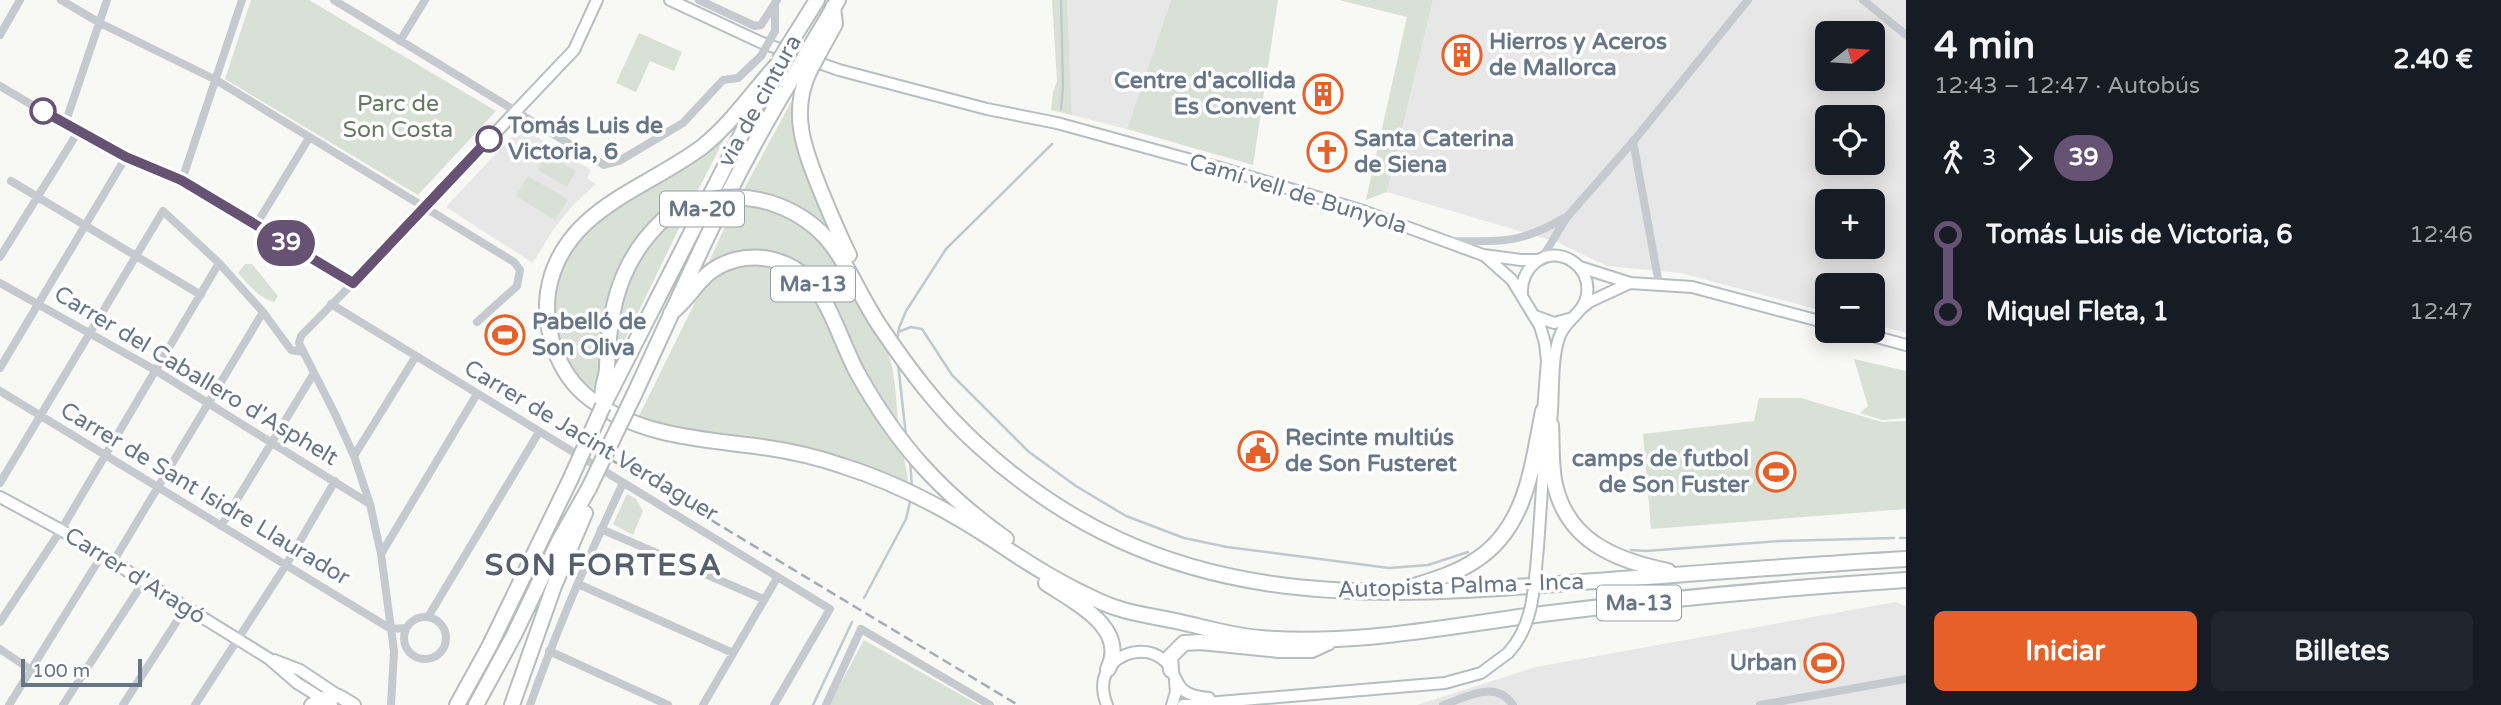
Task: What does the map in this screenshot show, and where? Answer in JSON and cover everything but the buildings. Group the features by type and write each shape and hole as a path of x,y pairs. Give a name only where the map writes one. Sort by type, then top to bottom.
{"highway":[{"name":"via de cintura","path":"603,406 777,64 817,0"},
{"name":"Ma-20","path":"803,70 836,4"},
{"path":"777,64 706,144 604,207 572,237 557,263 548,292 548,321 552,343 560,363 579,389 600,406 636,424 683,437 766,448 821,459 861,471 921,498 1076,590 1119,609 1142,613"},
{"name":"via de cintura","path":"671,313 732,186 803,70"},
{"name":"Ma-13","path":"803,70 799,124 804,145 835,228 886,327 890,341"},
{"path":"603,406 608,337 616,294 637,250 663,220 690,205 720,198 749,198 771,203 802,218 833,245 890,341"},
{"name":"Ma-13","path":"671,313 682,304 702,277 725,263 756,258 774,260 790,266 806,277 819,293 851,361 894,434 922,467 963,505 1028,554 1142,613"},
{"name":"Ma-20","path":"476,705 589,488 671,313"},
{"name":"Autopista Palma - Inca","path":"890,341 948,415 1008,471 1075,518 1113,537 1174,562 1226,577 1305,589 1394,593 1553,585 1906,559"},
{"name":"Ma-20","path":"457,705 571,478 603,406"},
{"path":"1394,593 1468,565 1483,555 1506,532 1528,488 1544,411"},
{"path":"1551,425 1554,481 1561,504 1575,527 1597,546 1622,559 1686,574"},
{"path":"512,705 554,586 587,509 589,488"},
{"path":"997,542 1010,559 1084,608 1107,631 1114,652 1108,669"},
{"name":"Autopista Palma - Inca","path":"1142,613 1257,638 1333,640 1673,599 1906,580"},
{"path":"1887,582 1906,587"},
{"path":"1173,674 1170,657 1184,643 1312,650 1333,640"}],"main road":[{"path":"353,283 574,50 597,0"},
{"name":"Camí vell de Bunyola","path":"670,0 760,42 819,64 942,98 1057,123 1349,207 1483,255 1521,260 1540,259"},
{"path":"1183,705 1445,683 1481,673 1508,653 1520,637 1529,614 1538,547 1547,361 1539,326 1512,280 1483,255"},
{"path":"1573,317 1554,323 1535,316 1525,305 1522,282 1525,273 1540,259 1562,257 1580,267 1630,284 1692,287 1815,320"},
{"path":"1580,267 1587,283 1586,300 1582,308"},
{"path":"1544,459 1551,425 1558,340 1566,323 1588,302 1630,284"},
{"path":"1885,339 1906,345"},
{"name":"Carrer d'Aragó","path":"0,497 103,555 268,658 323,702 354,705"},
{"path":"1107,705 1103,689 1108,669 1121,657 1138,652 1156,656 1166,662 1180,687 1191,695 1222,702"},
{"name":"Carrer d'Aragó","path":"268,658 300,670 317,682 323,702"},
{"path":"1172,705 1176,692 1173,674"},
{"path":"317,682 323,702"}],"street":[{"path":"0,35 20,0"},
{"path":"61,0 100,23 216,80 514,262 520,270 517,286 477,322"},
{"path":"65,124 107,0"},
{"path":"181,180 242,0"},
{"path":"334,0 604,164 619,161 683,123 723,80 738,78 761,55 775,31 776,2"},
{"path":"400,41 425,0"},
{"path":"699,0 755,26 761,25 776,2"},
{"path":"1540,259 1567,217 1748,0"},
{"path":"1863,0 1906,35"},
{"path":"0,86 126,157 181,180 353,283 301,336 299,343 354,456 370,504 381,554 394,651 391,705"},
{"path":"0,257 78,132"},
{"path":"256,225 309,138"},
{"path":"1633,141 1659,284"},
{"path":"0,368 126,157"},
{"path":"11,181 201,295"},
{"path":"0,483 163,211 219,263 263,312 291,350 303,352"},
{"path":"1445,241 1520,239 1567,217"},
{"path":"0,622 61,530 219,263"},
{"name":"Carrer del Caballero d'Asphelt","path":"0,283 155,370 370,504"},
{"name":"Carrer de Jacint Verdaguer","path":"331,304 830,609 775,705"},
{"path":"113,562 263,312"},
{"path":"354,456 416,356"},
{"path":"221,526 314,373"},
{"name":"Carrer de Sant Isidre Llaurador","path":"0,391 391,629"},
{"path":"381,554 477,394"},
{"path":"428,617 539,432"},
{"path":"195,705 286,565 335,481"},
{"path":"530,705 550,651 623,482"},
{"path":"601,529 764,599"},
{"path":"9,705 103,555"},
{"path":"703,705 777,578"},
{"path":"63,705 144,581"},
{"path":"578,584 733,653"},
{"path":"123,705 186,607"},
{"path":"428,617 439,623 445,634 443,647 434,656 421,659 408,650 404,636 406,628 415,619 428,617"},
{"path":"391,629 406,628"},
{"path":"826,705 861,629 990,705"},
{"path":"0,649 31,670"},
{"path":"550,651 668,705"},
{"path":"1760,705 1906,679"},
{"path":"1443,705 1494,690 1504,694 1513,705"},
{"path":"1804,697 1814,705"}],"shaded area":[{"path":"1067,0 1171,0 1127,129 1072,115"},
{"path":"1433,0 1906,0 1906,333 1885,327 1885,273 1815,273 1815,309 1681,273 1607,266 1557,242 1387,192"},
{"path":"519,129 524,129 591,170 587,178 596,184 573,205 553,230 533,263 446,207"},
{"path":"1896,602 1906,606 1906,705 1417,705 1536,667"}],"green space":[{"name":"Parc de Son Costa","path":"251,0 309,0 496,111 418,195 225,79"},
{"path":"1052,0 1067,0 1072,115 1051,110 1057,81"},
{"path":"1171,0 1278,0 1253,165 1127,129"},
{"path":"1339,0 1433,0 1387,192 1366,200 1407,17"},
{"path":"639,33 682,52 674,71 650,61 636,92 616,83"},
{"path":"791,102 812,184 829,229 789,203 767,195 743,191"},
{"path":"728,132 695,196 658,215 643,230 620,265 607,305 600,368 591,393 575,376 565,359 555,328 554,296 562,264 579,238 613,210 613,207"},
{"path":"547,154 576,171 567,187 538,170"},
{"path":"528,176 568,199 555,220 516,196"},
{"path":"735,205 761,208 783,215 801,226 830,256 888,353 894,375 899,428 846,339 786,258 706,268"},
{"path":"686,214 614,362 612,332 620,298 643,251 667,225"},
{"path":"245,264 252,264 278,296 274,302 259,294 238,273"},
{"path":"755,265 782,271 803,286 815,301 850,375 887,436 904,458 909,485 662,427 638,418 700,292 721,274 733,268"},
{"path":"1854,359 1906,371 1906,418 1882,420 1860,413 1868,406"},
{"name":"camps de futbol de Son Fuster","path":"1759,398 1801,398 1882,422 1906,421 1906,509 1651,529 1643,434 1754,421"},
{"path":"627,494 636,499 643,511 633,535 613,524"},
{"path":"864,640 979,705 829,705"}],"waterway":[{"path":"1061,0 1061,109"},
{"path":"897,342 906,311 946,249 1052,144"},
{"path":"898,332 911,327 922,329 952,375 1029,452 1076,486 1126,516 1184,538 1227,547 1389,568 1428,565 1468,552"},
{"path":"898,363 906,436"},
{"path":"910,460 912,488"},
{"path":"864,598 906,519 911,498"},
{"path":"1631,550 1781,541 1894,538"},
{"path":"1900,538 1906,538"},
{"path":"813,705 852,622"}],"railway":[{"path":"570,435 1018,705"}],"bus line":[{"name":"39","path":"43,111 126,157 181,180 353,283 489,139"}],"place":[{"name":"Hierros y Aceros de Mallorca","path":"1462,55"},
{"name":"Centre d'acollida Es Convent","path":"1323,94"},
{"name":"Tomás Luis de Victoria, 6","path":"489,139"},
{"name":"Santa Caterina de Siena","path":"1327,152"},
{"name":"Pabelló de Son Oliva","path":"505,335"},
{"name":"Recinte multiús de Son Fusteret","path":"1258,451"},
{"name":"camps de futbol de Son Fuster","path":"1776,472"},
{"name":"Urban","path":"1824,663"}],"district":[{"name":"SON FORTESA","path":"604,565"}]}
